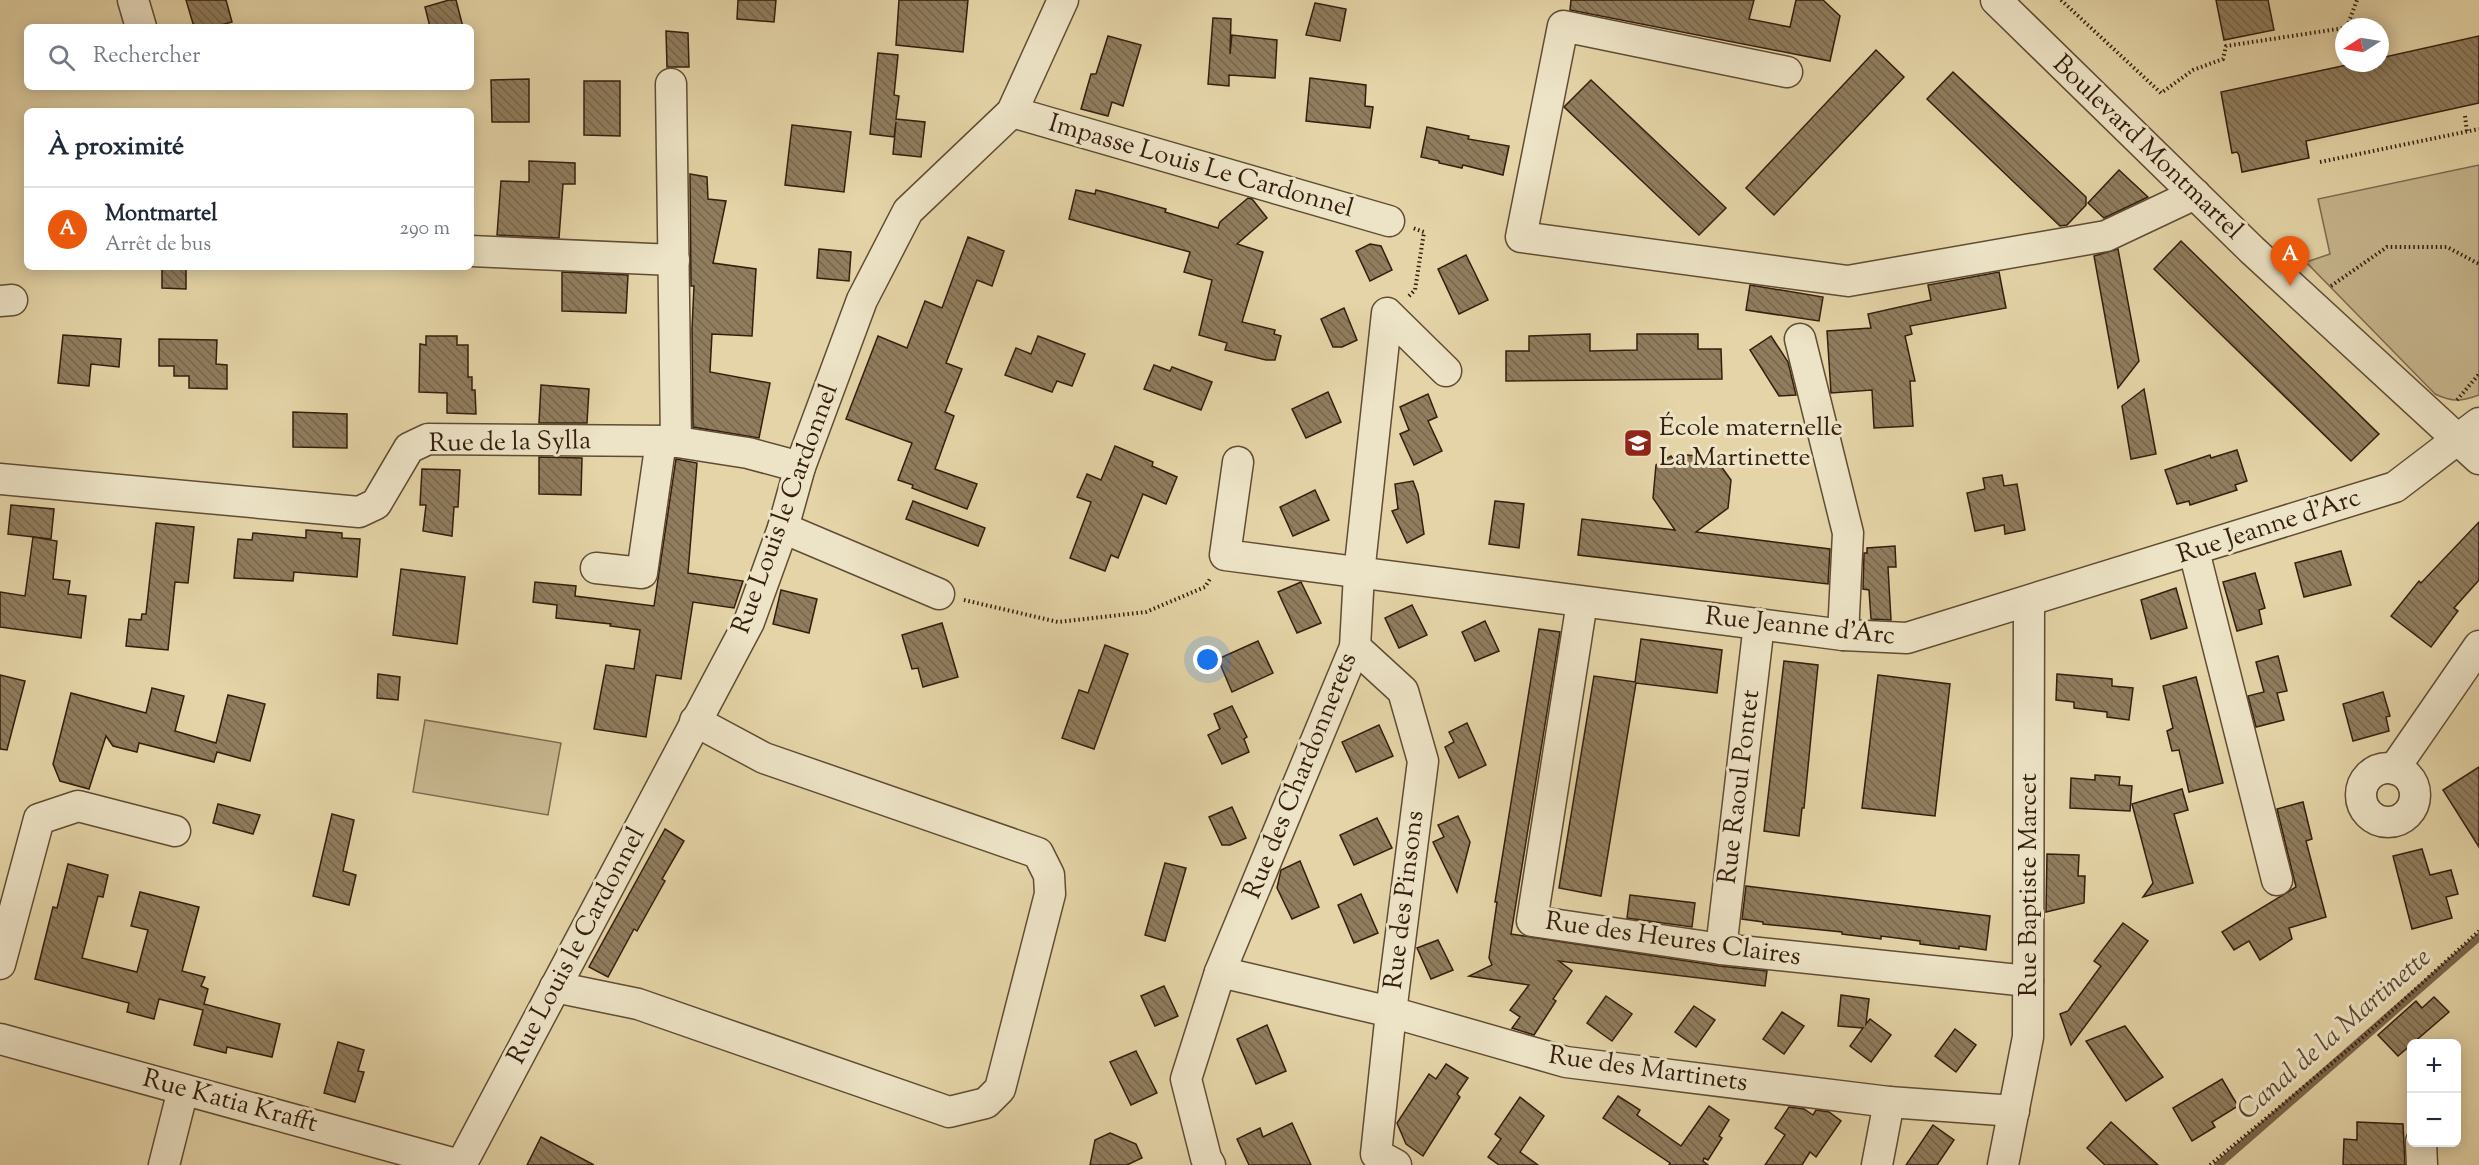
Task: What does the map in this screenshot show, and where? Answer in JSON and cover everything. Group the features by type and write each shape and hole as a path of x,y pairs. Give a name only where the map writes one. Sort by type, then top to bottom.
{"street":[{"path":"133,0 140,24"},
{"name":"Rue Louis le Cardonnel","path":"460,1165 748,622 783,528 800,467 862,300 908,211 1012,112 1063,0"},
{"name":"Boulevard Montmartel","path":"1996,0 2252,250 2472,441"},
{"path":"1787,72 1563,26 1521,237 1848,281 2106,236 2195,194"},
{"path":"596,568 642,573 669,441 674,260 671,84"},
{"name":"Impasse Louis Le Cardonnel","path":"1012,112 1389,221"},
{"path":"474,251 674,260"},
{"path":"1387,313 1446,371"},
{"name":"Rue des Chardonnerets","path":"1210,1165 1206,1158 1186,1079 1220,972 1355,647 1359,574 1387,313"},
{"path":"1800,339 1848,533 1843,635"},
{"name":"Rue de la Sylla","path":"0,479 359,512 376,504 410,448 428,439 669,441 748,453 800,467"},
{"name":"Rue Jeanne d'Arc","path":"1225,555 1843,635 1907,638 2395,487 2472,441"},
{"path":"1225,555 1238,462"},
{"path":"783,528 939,594"},
{"path":"2194,551 2277,880"},
{"name":"Rue des Heures Claires","path":"1582,602 1532,921 1721,949 2028,981"},
{"name":"Rue Baptiste Marcet","path":"2003,1165 2028,1037 2029,602"},
{"name":"Rue Raoul Pontet","path":"1721,949 1759,624"},
{"path":"2394,769 2479,646"},
{"name":"Rue des Pinsons","path":"1355,647 1403,691 1423,761 1390,1012 1376,1154 1396,1165"},
{"path":"555,987 638,1004 949,1112 986,1103 1000,1089 1050,894 1049,874 1038,853 764,758 696,721"},
{"path":"0,964 39,819 78,806 176,831"},
{"name":"Rue des Martinets","path":"1220,972 1390,1012 1566,1062 1889,1102 2014,1111"},
{"name":"Rue Katia Krafft","path":"0,1040 460,1165"},
{"path":"164,1165 183,1090"},
{"path":"1877,1165 1889,1102"},
{"path":"2421,1147 2422,1165"}],"path":[{"path":"2061,0 2161,93 2193,70 2223,59 2226,46 2335,30"},
{"path":"2349,18 2357,0"},
{"path":"2465,116 2467,132"},
{"path":"2320,162 2479,129"},
{"path":"1387,313 1415,290 1424,232"},
{"path":"2329,288 2387,248 2447,247 2479,264"},
{"path":"2455,403 2479,374"},
{"path":"939,594 1058,622 1146,612 1205,587 1225,555"},
{"path":"2210,1165 2361,1039 2479,932"}],"shaded area":[{"path":"2479,165 2479,395 2462,400 2452,400 2435,394 2306,262 2330,254 2318,199"},
{"path":"425,720 561,743 548,815 413,792"}],"building":[{"path":"186,0 226,0 232,22 193,24"},
{"path":"456,0 462,24 429,24 425,7"},
{"path":"738,0 776,0 774,22 737,19"},
{"path":"899,0 968,0 963,52 896,45"},
{"path":"1571,0 1754,0 1749,19 1790,27 1796,0 1823,0 1840,16 1830,61 1570,10"},
{"path":"2216,0 2268,0 2274,30 2224,40"},
{"path":"1315,3 1346,9 1340,41 1306,35"},
{"path":"1213,18 1231,19 1230,54 1232,35 1277,40 1275,78 1229,75 1229,86 1208,84"},
{"path":"666,31 688,33 689,67 667,67"},
{"path":"1108,36 1141,45 1123,106 1112,102 1108,116 1081,109 1091,74 1096,74"},
{"path":"2479,36 2479,103 2306,141 2309,158 2242,172 2239,155 2237,152 2232,153 2221,92 2335,68 2335,72 2389,72 2389,56"},
{"path":"1876,50 1904,77 1774,215 1746,188"},
{"path":"878,53 898,55 894,95 899,96 896,119 925,122 921,157 893,154 896,122 894,137 870,134"},
{"path":"1953,72 2086,197 2086,205 2067,225 2060,226 1927,99"},
{"path":"1310,78 1366,85 1365,106 1373,107 1370,128 1306,121"},
{"path":"529,79 529,122 492,122 491,80"},
{"path":"1591,80 1726,208 1699,235 1564,107"},
{"path":"584,81 620,81 620,136 584,135"},
{"path":"792,125 851,132 844,192 785,185"},
{"path":"1427,127 1469,136 1468,139 1509,146 1503,175 1463,165 1462,168 1439,163 1439,161 1421,157"},
{"path":"529,161 575,163 575,184 563,184 559,238 497,235 501,181 529,182"},
{"path":"2119,170 2148,197 2104,218 2088,203"},
{"path":"690,174 707,177 708,199 726,201 713,263 756,269 752,336 712,334 710,372 770,383 759,438 693,427 694,286 691,286"},
{"path":"1076,190 1095,194 1096,190 1108,193 1166,209 1165,212 1218,228 1220,222 1248,198 1252,199 1267,218 1237,244 1263,252 1242,322 1275,330 1274,334 1281,336 1275,360 1225,350 1227,343 1199,335 1212,280 1184,272 1190,252 1069,219"},
{"path":"968,237 1004,251 992,286 977,280 946,363 962,369 945,412 954,416 935,469 977,484 967,509 912,488 913,485 898,480 912,443 846,419 878,336 907,348 925,301 942,308"},
{"path":"2181,241 2379,434 2351,461 2154,269"},
{"path":"1370,244 1381,246 1392,270 1370,281 1356,251"},
{"path":"819,249 851,252 849,281 817,278"},
{"path":"2118,249 2139,361 2118,388 2094,256"},
{"path":"1466,255 1488,300 1459,314 1438,269"},
{"path":"162,270 186,270 186,289 162,288"},
{"path":"562,272 628,275 626,313 562,311"},
{"path":"1999,272 2006,308 1910,326 1912,334 1905,336 1915,381 1910,381 1913,426 1874,428 1872,390 1831,393 1827,331 1871,328 1868,314 1931,300 1928,285"},
{"path":"1750,285 1823,297 1819,321 1746,310"},
{"path":"1344,308 1357,340 1342,347 1333,347 1321,319"},
{"path":"1590,334 1590,351 1637,350 1637,334 1698,334 1698,349 1721,349 1722,379 1506,381 1506,351 1529,351 1529,336"},
{"path":"63,335 121,339 119,367 91,364 89,386 58,383"},
{"path":"426,336 457,336 457,345 468,345 468,377 472,377 472,390 475,390 476,414 447,413 447,393 419,392 420,344 426,345"},
{"path":"1038,336 1085,354 1072,386 1057,381 1052,392 1005,375 1016,348 1031,354"},
{"path":"1771,336 1788,362 1796,395 1779,396 1750,350"},
{"path":"159,339 217,340 216,364 227,365 227,389 189,388 189,376 174,376 174,366 159,366"},
{"path":"1154,365 1170,371 1172,367 1212,382 1201,410 1144,389"},
{"path":"541,385 589,389 587,423 539,423"},
{"path":"2144,389 2156,454 2131,459 2122,406"},
{"path":"1328,392 1341,422 1306,438 1292,409"},
{"path":"1428,394 1437,417 1428,421 1442,451 1414,465 1400,434 1409,430 1400,407"},
{"path":"293,412 347,414 347,448 293,447"},
{"path":"1115,446 1153,462 1152,466 1177,477 1166,504 1143,494 1118,558 1111,555 1105,571 1070,558 1091,502 1077,497 1087,474 1101,480"},
{"path":"2237,450 2247,481 2235,485 2237,490 2190,505 2189,501 2177,504 2165,470 2210,455 2211,458"},
{"path":"1687,455 1715,458 1731,480 1728,508 1696,532 1830,549 1828,584 1578,555 1582,519 1675,530 1653,498 1656,465 1671,456 1675,462"},
{"path":"539,457 582,458 581,495 539,494"},
{"path":"676,459 697,463 688,573 743,581 734,608 693,602 681,679 656,675 646,737 594,729 606,665 634,669 640,630 610,626 611,624 556,618 557,605 533,602 535,582 576,586 575,596 654,606"},
{"path":"422,469 460,470 458,507 454,507 452,536 423,531 426,505 420,505"},
{"path":"2002,475 2004,486 2017,484 2025,530 2005,534 2004,525 1975,531 1967,493 1985,489 1983,478"},
{"path":"1413,481 1418,494 1424,534 1407,543 1392,511 1398,509 1395,484"},
{"path":"1315,490 1329,520 1293,536 1280,507"},
{"path":"913,501 985,528 978,546 906,519"},
{"path":"1495,501 1524,504 1519,548 1489,544"},
{"path":"11,505 54,509 51,539 8,534"},
{"path":"2479,522 2479,580 2454,608 2458,611 2431,647 2391,616 2419,581 2421,583"},
{"path":"156,523 194,527 188,583 175,582 168,650 126,646 129,619 141,620 142,614 146,614"},
{"path":"306,530 342,533 342,538 360,539 357,577 294,572 293,581 234,578 238,539 252,540 253,533 306,538"},
{"path":"33,537 57,541 53,579 70,581 68,594 86,596 81,638 0,627 0,592 25,596"},
{"path":"1895,546 1896,567 1888,567 1891,620 1871,619 1869,590 1863,589 1864,553 1867,553 1867,548"},
{"path":"2341,551 2351,585 2304,597 2295,563"},
{"path":"401,569 465,577 457,644 393,635"},
{"path":"2255,573 2265,608 2259,610 2262,624 2237,631 2223,582"},
{"path":"1301,582 1321,623 1297,633 1278,592"},
{"path":"2176,588 2187,628 2151,639 2141,600"},
{"path":"781,590 817,599 809,633 773,624"},
{"path":"1412,605 1427,635 1399,648 1385,618"},
{"path":"1485,621 1499,651 1475,661 1462,632"},
{"path":"942,623 958,677 923,687 918,668 912,669 902,635"},
{"path":"1539,629 1560,632 1511,934 1719,966 1767,971 1765,986 1559,961 1572,971 1553,999 1556,1001 1534,1035 1512,1028 1520,1017 1510,1010 1529,985 1469,976 1492,965 1489,958 1497,902 1495,902"},
{"path":"1641,639 1722,650 1717,693 1636,683 1601,896 1559,888 1594,676 1635,682"},
{"path":"1258,641 1273,673 1232,692 1218,659"},
{"path":"1105,645 1128,654 1094,749 1062,738 1079,690 1088,693"},
{"path":"2278,656 2287,691 2277,693 2284,720 2256,727 2248,696 2264,692 2256,662"},
{"path":"1784,661 1818,665 1804,808 1802,808 1799,836 1764,831"},
{"path":"378,674 400,677 398,700 377,698"},
{"path":"2057,674 2112,679 2112,686 2133,688 2129,720 2107,717 2107,712 2074,708 2074,702 2056,700"},
{"path":"0,675 25,681 7,750 0,749"},
{"path":"1878,675 1950,684 1935,816 1862,808"},
{"path":"2196,677 2223,783 2189,792 2179,750 2172,751 2167,731 2173,728 2163,686"},
{"path":"152,688 184,696 175,731 216,743 228,695 265,704 250,761 217,752 214,762 139,743 137,752 113,746 106,736 89,789 60,781 53,764 71,693 146,713"},
{"path":"2383,692 2390,716 2386,717 2389,731 2353,741 2343,704"},
{"path":"1232,706 1247,737 1244,739 1249,752 1222,764 1208,735 1220,729 1214,714"},
{"path":"1467,723 1486,765 1459,778 1445,747 1454,742 1449,732"},
{"path":"1379,725 1393,756 1356,772 1342,742"},
{"path":"2479,767 2479,847 2443,790"},
{"path":"2095,775 2120,777 2119,785 2132,786 2130,811 2070,808 2071,778 2095,780"},
{"path":"2182,789 2188,810 2174,814 2193,883 2143,897 2153,883 2132,804"},
{"path":"2303,802 2312,839 2306,841 2326,917 2289,928 2292,939 2260,960 2249,941 2234,950 2222,932 2296,887 2277,809"},
{"path":"218,804 260,815 253,834 213,823"},
{"path":"1232,807 1246,838 1230,845 1222,845 1209,817"},
{"path":"332,814 354,820 343,871 356,875 349,905 313,896"},
{"path":"1458,816 1470,842 1457,892 1433,842 1444,837 1438,825"},
{"path":"1377,818 1392,848 1354,865 1340,835"},
{"path":"665,829 684,841 662,879 665,881 637,931 634,929 608,977 589,967"},
{"path":"2422,849 2430,875 2451,870 2458,894 2446,897 2452,918 2412,929 2393,856"},
{"path":"2047,854 2079,855 2078,876 2085,876 2084,903 2046,912"},
{"path":"1300,861 1319,907 1292,919 1277,888 1281,870"},
{"path":"1165,863 1186,868 1165,941 1145,935"},
{"path":"68,864 108,875 103,897 98,896 82,958 137,972 148,930 131,926 140,892 199,907 182,971 205,977 201,986 208,989 204,1004 280,1024 272,1057 227,1047 226,1053 194,1045 203,1010 159,999 154,1019 127,1012 129,1003 35,979 53,907 57,908"},
{"path":"1746,886 1990,916 1986,950 1959,946 1959,949 1920,944 1920,941 1881,936 1881,939 1842,934 1842,932 1763,924 1763,922 1742,919"},
{"path":"1361,894 1378,933 1354,943 1338,905"},
{"path":"1630,895 1695,903 1692,927 1627,918"},
{"path":"2123,923 2148,941 2071,1045 2060,1014 2068,1011 2101,966 2094,961"},
{"path":"1438,940 1453,970 1431,979 1417,948"},
{"path":"1164,986 1178,1016 1155,1026 1141,996"},
{"path":"1841,995 1869,999 1866,1024 1870,1019 1891,1035 1871,1062 1850,1046 1863,1028 1838,1026"},
{"path":"1606,996 1632,1014 1612,1041 1587,1023"},
{"path":"2434,997 2449,1012 2418,1039 2407,1039 2407,1048 2398,1056 2378,1035 2416,1001 2422,1008"},
{"path":"1694,1006 1715,1020 1696,1047 1675,1032"},
{"path":"1782,1012 1804,1026 1784,1054 1763,1039"},
{"path":"1267,1025 1286,1071 1256,1084 1237,1039"},
{"path":"2125,1026 2163,1077 2126,1101 2086,1041"},
{"path":"1955,1029 1976,1045 1956,1072 1935,1056"},
{"path":"338,1042 364,1050 358,1071 364,1072 355,1102 324,1093"},
{"path":"1136,1051 1157,1093 1131,1105 1110,1062"},
{"path":"1446,1064 1468,1078 1457,1094 1460,1097 1423,1156 1406,1144 1397,1123 1429,1074 1436,1079"},
{"path":"2222,1079 2238,1106 2212,1122 2215,1127 2192,1141 2173,1108"},
{"path":"1618,1096 1640,1110 1637,1115 1681,1146 1709,1106 1729,1120 1719,1136 1722,1138 1708,1160 1704,1158 1703,1161 1708,1165 1669,1165 1670,1163 1603,1118"},
{"path":"1520,1097 1544,1116 1520,1152 1538,1165 1499,1165 1488,1157 1501,1139 1495,1134"},
{"path":"1789,1107 1804,1109 1813,1115 1816,1110 1829,1112 1841,1121 1816,1157 1810,1152 1802,1165 1765,1165 1785,1135 1775,1128"},
{"path":"2111,1122 2158,1165 2105,1165 2087,1148"},
{"path":"2357,1122 2403,1124 2405,1165 2343,1165 2344,1139 2357,1140"},
{"path":"1292,1123 1311,1165 1249,1165 1237,1139 1260,1128 1263,1137"},
{"path":"1933,1125 1954,1140 1937,1165 1906,1165"},
{"path":"1110,1133 1136,1144 1142,1158 1127,1165 1090,1165 1095,1140"},
{"path":"541,1137 594,1165 527,1165"}],"waterway":[{"name":"Canal de la Martinette","path":"2218,1165 2479,937"}],"place":[{"name":"Montmartel","path":"2290,286"},
{"name":"École maternelle La Martinette","path":"1638,443"}]}
